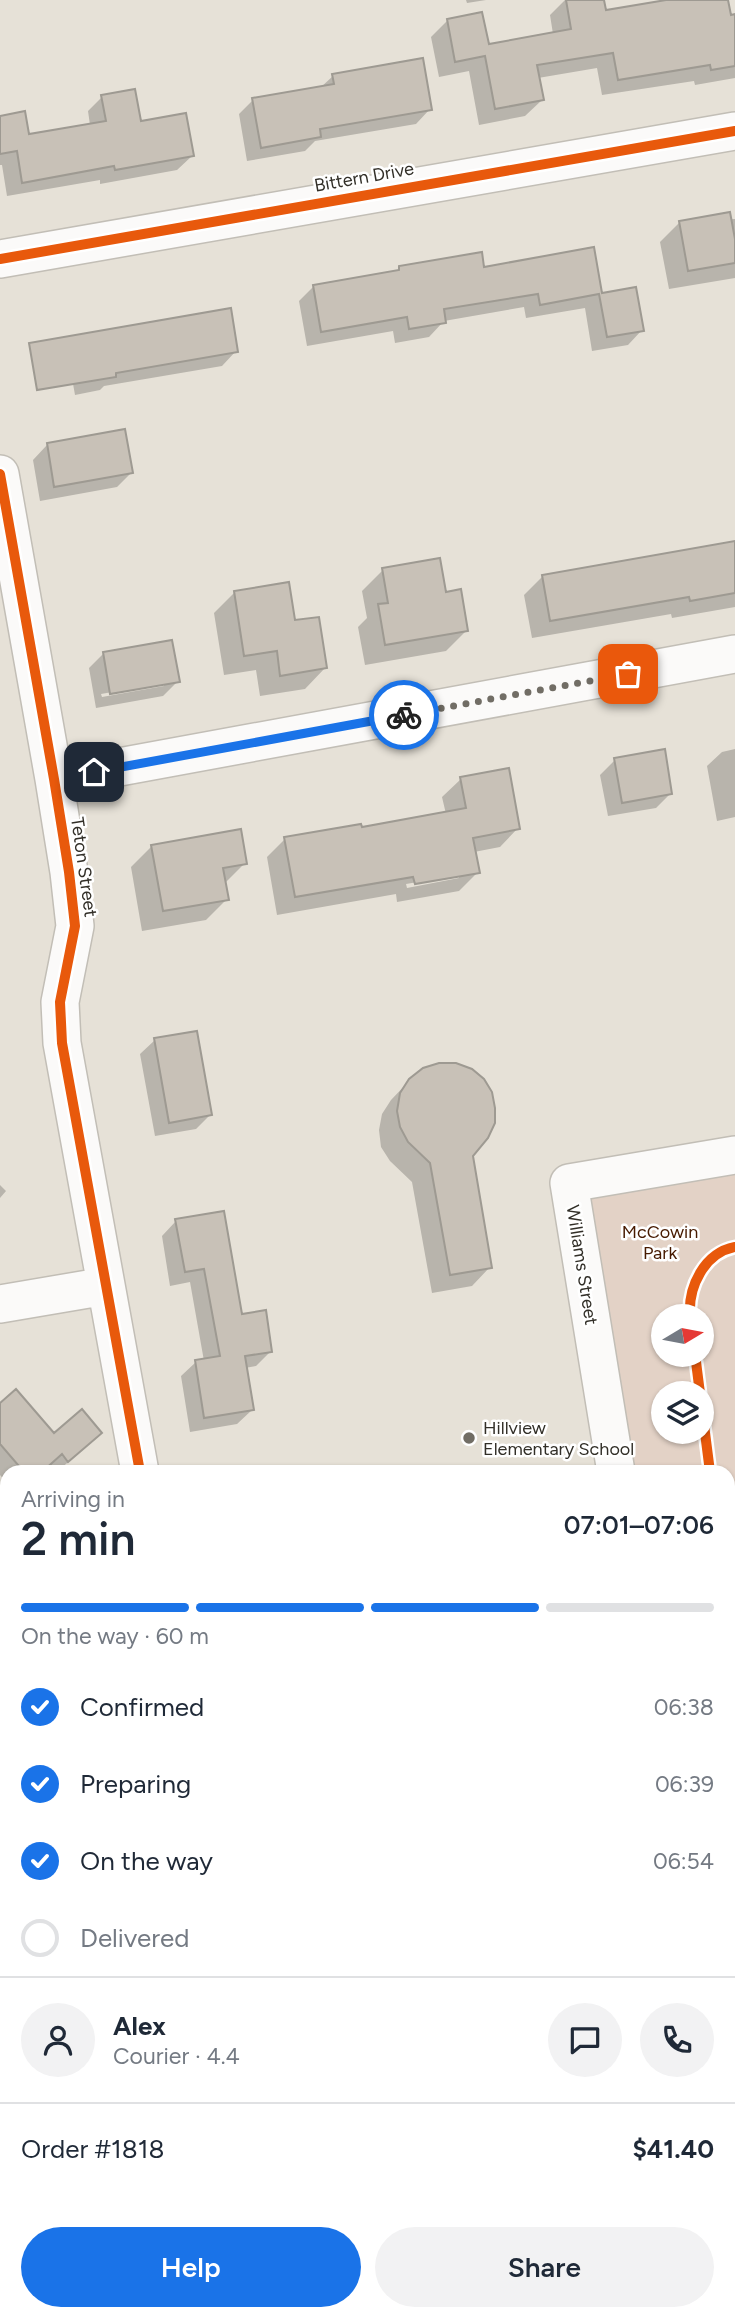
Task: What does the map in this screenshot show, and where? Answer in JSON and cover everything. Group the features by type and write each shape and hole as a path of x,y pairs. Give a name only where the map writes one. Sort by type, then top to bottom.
{"street":[{"name":"Bittern Drive","path":"0,259 735,131"},
{"name":"Teton Street","path":"0,474 54,779 75,926 60,1002 62,1043 139,1465"},
{"path":"54,779 735,654"},
{"name":"Williams Street","path":"615,1465 569,1183 735,1155"},
{"path":"0,1304 106,1286"}],"green space":[{"name":"McCowin Park","path":"735,1155 735,1465 615,1465 569,1183"}],"building":[{"path":"566,0 604,0 606,10 666,0 728,0 731,15 735,14 735,66 711,70 710,65 618,80 613,53 537,65 544,100 495,109 485,56 455,62 447,19 482,12 489,44 571,29"},
{"path":"423,58 432,110 320,129 321,137 261,148 252,98 334,84 332,74"},
{"path":"135,89 141,121 186,113 194,156 115,170 114,166 22,183 17,151 0,154 0,116 25,111 29,134 106,121 101,95"},
{"path":"730,212 735,239 735,263 688,271 679,221"},
{"path":"594,247 602,293 636,287 644,331 607,337 599,294 540,305 538,294 444,309 446,323 409,329 407,317 321,332 313,285 399,270 399,266 482,252 484,267"},
{"path":"231,308 238,352 37,390 29,343"},
{"path":"125,429 133,473 54,487 47,443"},
{"path":"735,541 735,593 690,601 689,597 550,621 542,575"},
{"path":"440,558 446,592 461,589 468,631 385,645 378,604 388,603 382,568"},
{"path":"289,582 295,620 319,617 327,668 280,676 277,651 244,656 234,591"},
{"path":"172,640 180,682 110,694 103,652"},
{"path":"665,749 672,794 622,803 614,758"},
{"path":"509,768 520,829 473,838 480,873 415,884 413,877 295,897 284,837 361,824 362,827 466,808 460,777"},
{"path":"241,829 247,864 223,868 229,900 163,911 151,845"},
{"path":"197,1031 212,1115 169,1123 154,1038"},
{"path":"439,1063 456,1063 472,1069 484,1079 492,1092 495,1108 495,1123 488,1138 473,1156 492,1268 450,1275 430,1163 408,1142 400,1127 397,1111 400,1093 409,1079 423,1068"},
{"path":"224,1211 242,1314 266,1310 272,1352 245,1356 254,1410 204,1418 195,1360 220,1356 204,1269 185,1272 175,1219"},
{"path":"16,1389 54,1433 82,1409 102,1433 68,1462 62,1454 50,1465 18,1465 0,1444 0,1403"}],"cycle path":[{"path":"0,259 735,131"},
{"path":"0,474 54,779 75,926 60,1002 62,1043 139,1465"},
{"path":"690,1304 695,1283 707,1264 724,1250 735,1247"},
{"path":"697,1367 709,1465"}],"way so far":[{"path":"404,715 628,674"}],"place":[{"name":"Hillview Elementary School","path":"469,1438"}],"route":[{"path":"94,772 404,715"}]}
